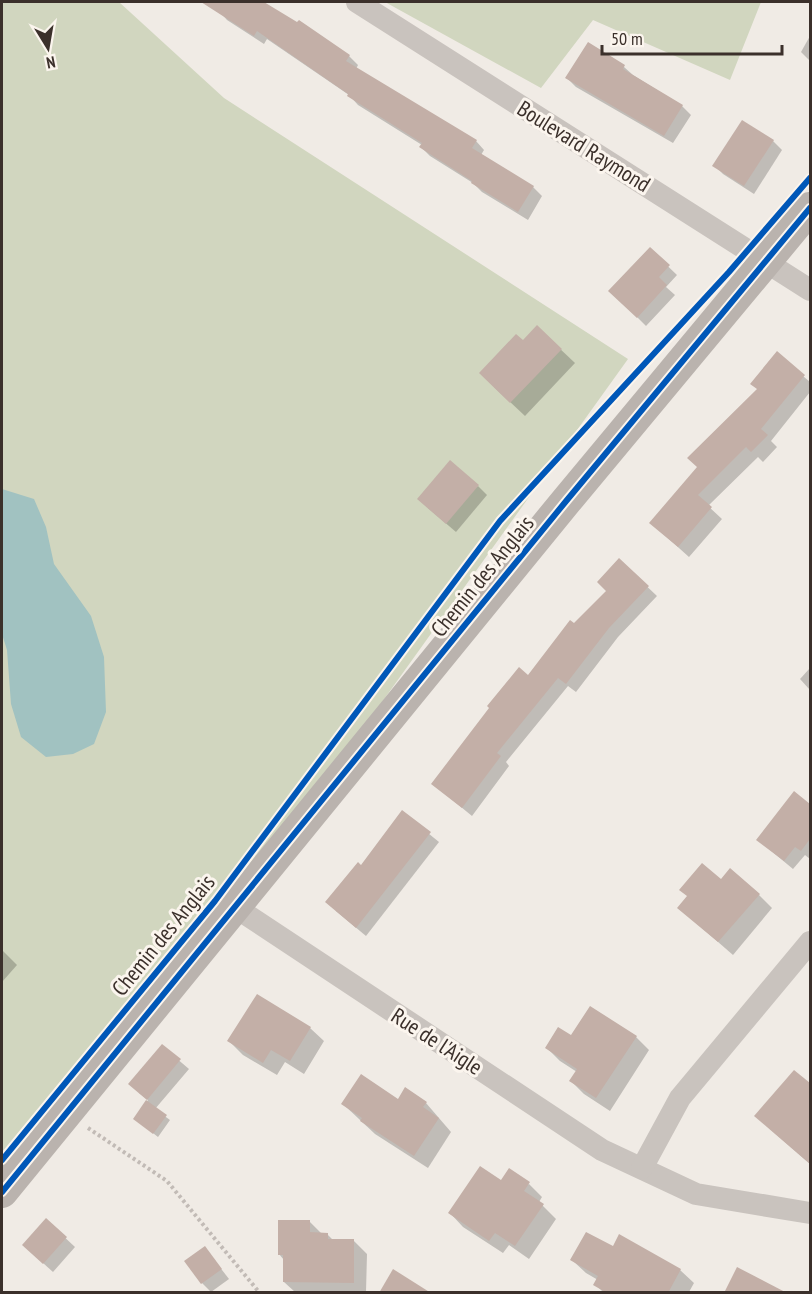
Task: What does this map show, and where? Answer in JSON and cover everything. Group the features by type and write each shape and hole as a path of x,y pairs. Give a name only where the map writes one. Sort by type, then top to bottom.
{"street":[{"name":"Boulevard Raymond","path":"357,2 810,290"},
{"name":"Chemin des Anglais","path":"2,1192 574,490 810,208"},
{"name":"Rue de l'Aigle","path":"235,907 602,1150 696,1194 810,1213"},
{"path":"642,1168 680,1098 810,942"}],"path":[{"path":"80,1122 167,1181 259,1293"}],"green space":[{"path":"2,2 119,2 224,98 628,359 235,907 2,1197"},
{"path":"385,2 761,2 730,80 593,20 541,88"}],"water":[{"path":"2,489 34,499 46,527 54,564 91,616 104,657 106,712 94,744 73,754 46,757 21,737 11,704 7,650 2,634"}],"building":[{"path":"201,2 264,2 297,22 299,20 350,55 346,61 477,140 472,148 534,186 518,212 419,147 422,143 347,96 348,94 257,31 254,36"},
{"path":"588,42 625,65 623,69 683,105 664,136 565,78"},
{"path":"742,120 774,140 744,186 712,166"},
{"path":"650,247 670,265 659,277 667,285 637,318 608,291"},
{"path":"537,325 562,349 510,403 479,373 516,334 523,340"},
{"path":"777,351 805,375 761,429 768,435 751,452 746,447 698,495 712,507 678,547 649,523 697,467 687,458 757,389 750,384"},
{"path":"450,460 479,485 446,524 417,499"},
{"path":"619,558 649,586 609,628 566,684 558,678 497,753 501,756 462,808 431,784 489,708 487,706 519,667 528,675 570,620 574,623 606,591 597,582"},
{"path":"794,791 810,804 810,839 801,851 795,847 784,861 756,840"},
{"path":"402,810 431,832 356,928 325,902 358,862 361,865"},
{"path":"702,863 721,879 730,868 760,894 718,942 677,908 687,896 679,890"},
{"path":"257,994 311,1027 290,1061 271,1050 263,1063 227,1041"},
{"path":"590,1006 637,1036 596,1098 569,1081 577,1069 545,1048 558,1027 571,1035"},
{"path":"162,1044 181,1059 147,1100 128,1084"},
{"path":"794,1070 810,1083 810,1164 754,1116"},
{"path":"361,1074 398,1099 405,1087 427,1102 423,1107 439,1118 414,1156 360,1121 362,1118 341,1104"},
{"path":"146,1100 167,1115 153,1134 133,1119"},
{"path":"480,1166 501,1180 509,1168 530,1182 524,1191 544,1204 515,1246 495,1233 489,1241 448,1213"},
{"path":"46,1218 67,1237 43,1264 22,1245"},
{"path":"278,1220 310,1220 310,1232 328,1233 328,1239 354,1239 354,1283 283,1282 283,1255 278,1255"},
{"path":"586,1232 613,1246 619,1234 681,1269 668,1293 607,1293 593,1285 598,1276 570,1260"},
{"path":"205,1246 222,1269 201,1284 184,1261"},
{"path":"737,1267 787,1293 724,1293"},
{"path":"393,1269 431,1293 379,1293"}],"cycle path":[{"path":"2,1160 215,901 500,521 729,272 810,178"},
{"path":"2,1192 567,500 810,208"}]}
